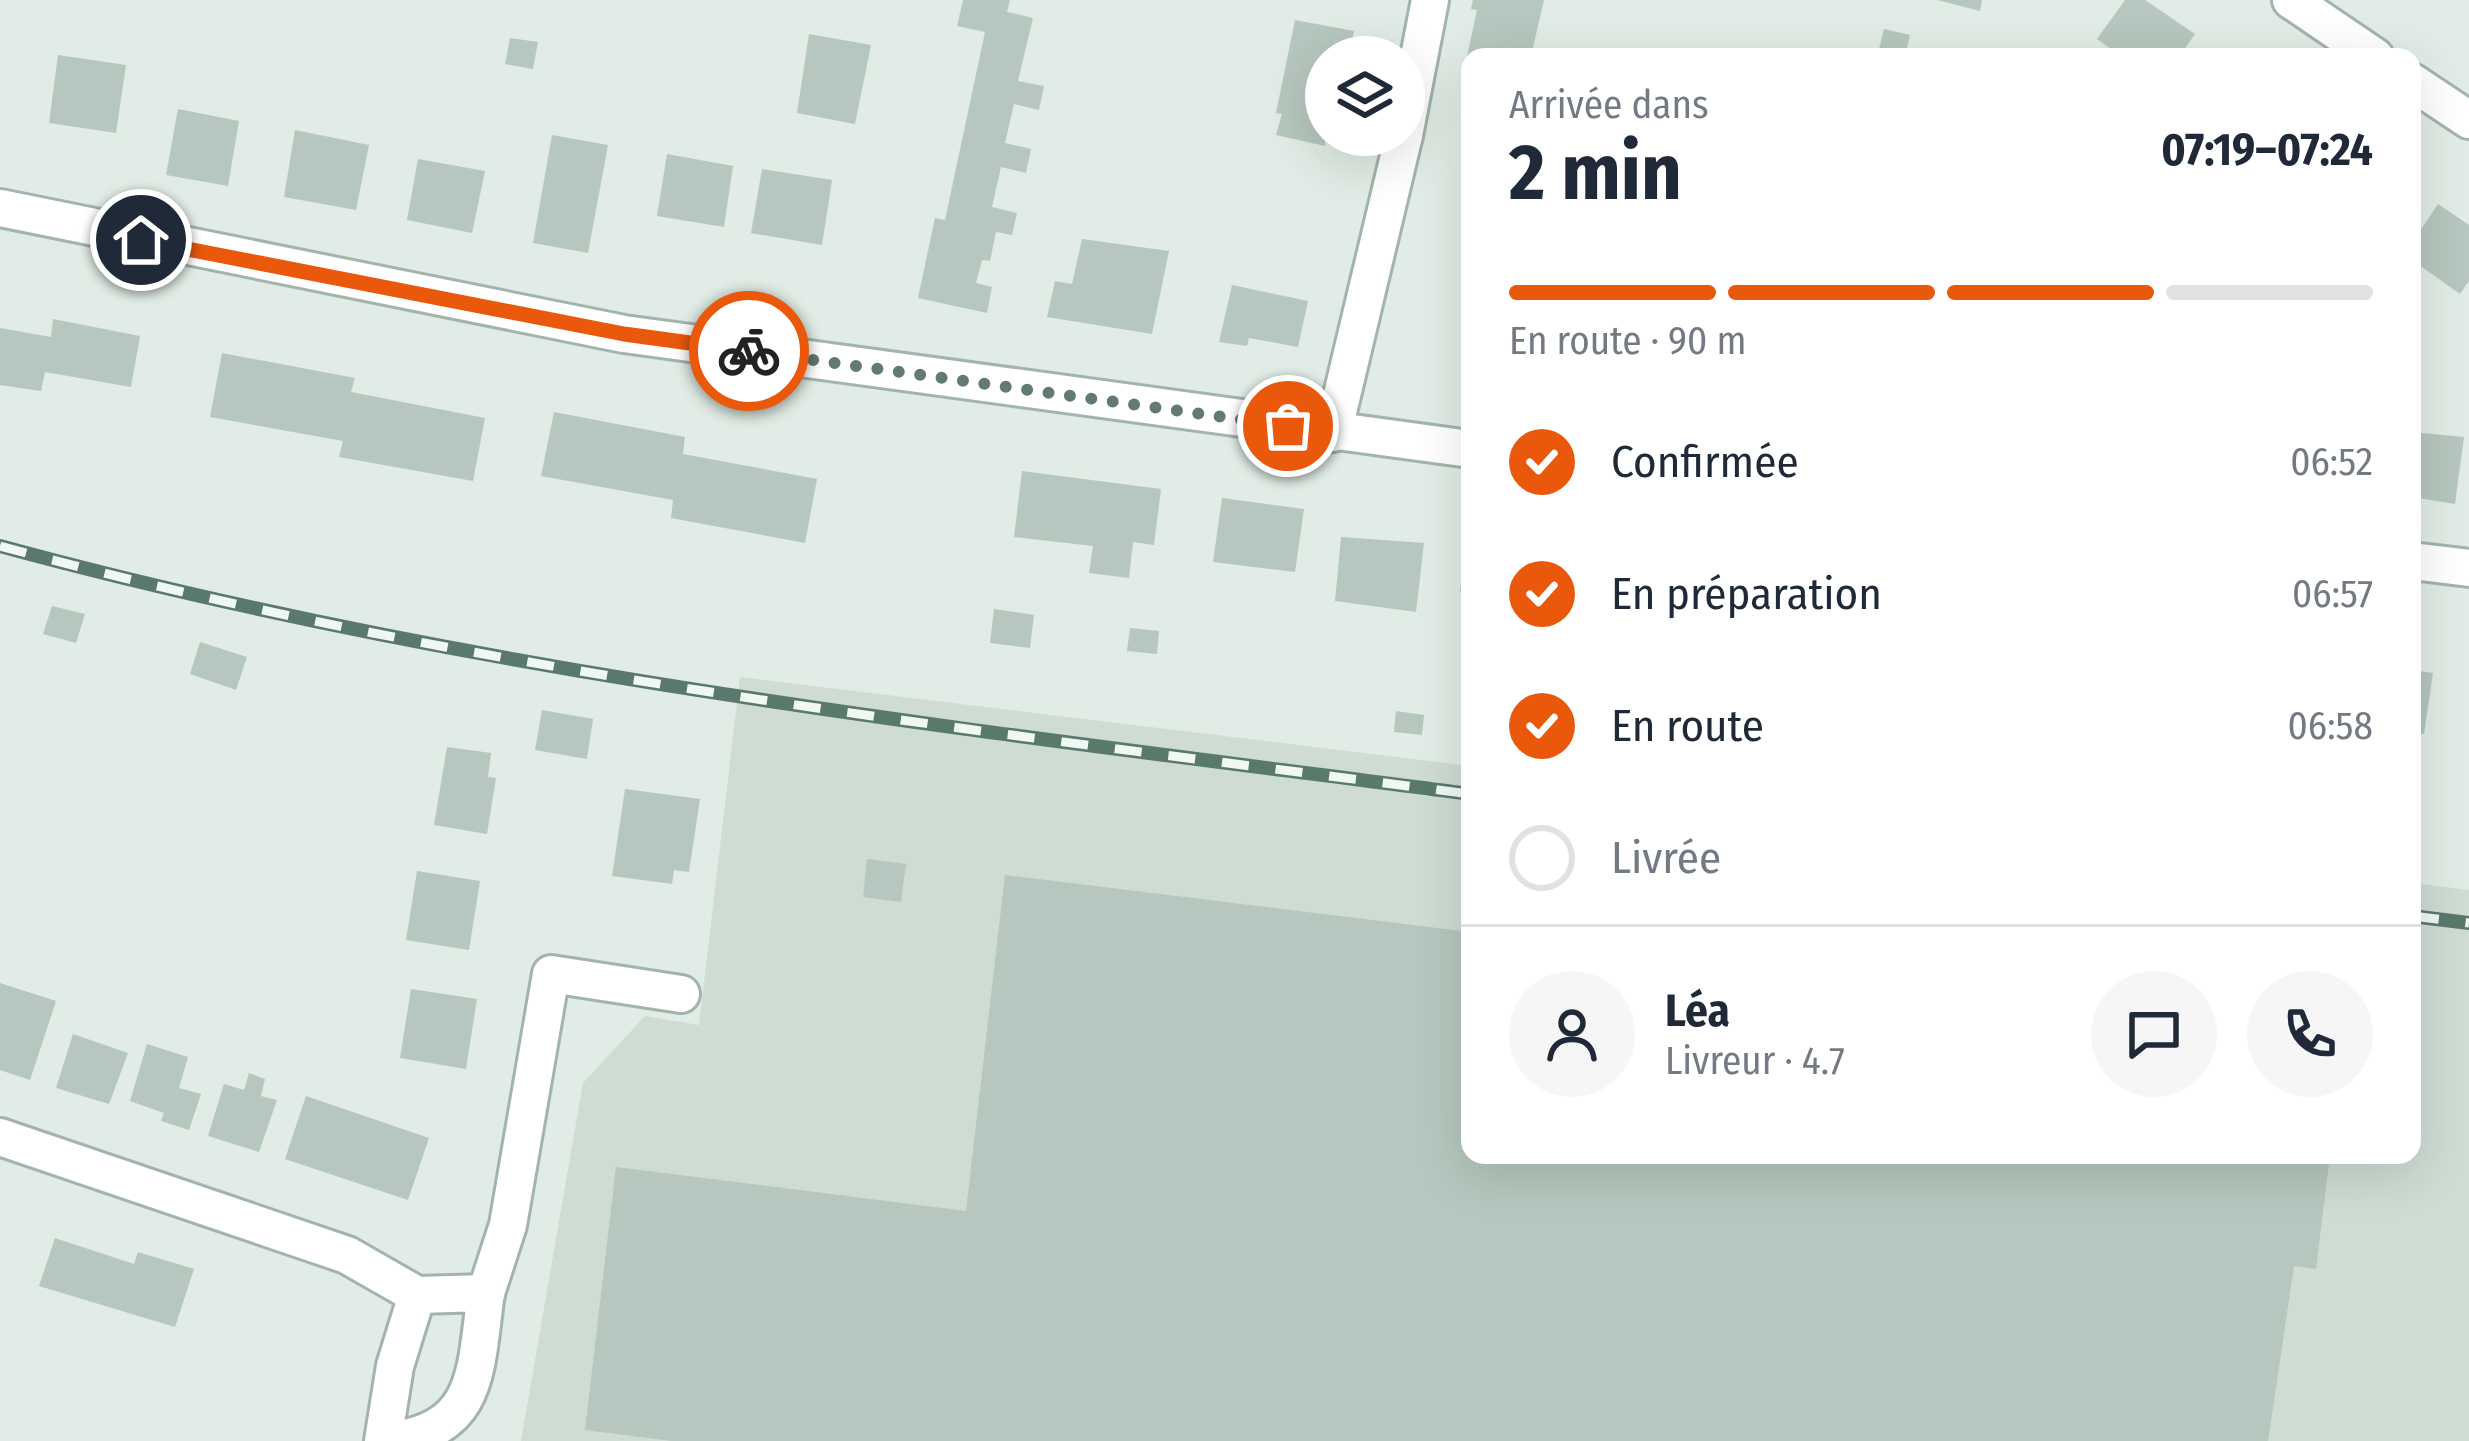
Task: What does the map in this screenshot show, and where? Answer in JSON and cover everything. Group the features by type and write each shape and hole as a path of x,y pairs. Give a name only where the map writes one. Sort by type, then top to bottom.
{"street":[{"path":"1423,36 1430,0"},
{"path":"2290,0 2362,48"},
{"path":"2421,88 2469,120"},
{"path":"1333,433 1399,156"},
{"path":"0,208 624,334 1461,448"},
{"path":"2421,562 2469,568"},
{"path":"417,1295 395,1366 386,1441 421,1437 456,1418 473,1381 486,1293 508,1225 551,974 680,994"},
{"path":"0,1137 347,1255 417,1295 486,1293"}],"shaded area":[{"path":"740,677 1461,765 1461,1164 2421,1164 2421,884 2469,890 2469,1441 521,1441 583,1083 645,1016 699,1025"}],"building":[{"path":"963,0 1010,0 1007,12 1033,18 1018,81 1044,86 1039,110 1014,104 1005,143 1031,149 1026,173 1001,167 992,207 1017,213 1012,235 996,232 990,261 982,260 976,283 992,287 987,313 918,298 935,218 945,220 985,32 957,26"},
{"path":"1473,0 1544,0 1533,48 1469,48 1477,10 1471,9"},
{"path":"1937,0 1982,0 1980,11"},
{"path":"2125,0 2145,0 2195,34 2185,48 2110,48 2097,39"},
{"path":"1295,20 1354,31 1353,36 1305,36 1305,142 1276,135 1282,114 1276,113"},
{"path":"1884,29 1910,35 1907,48 1879,48"},
{"path":"809,34 871,45 855,124 797,113"},
{"path":"510,38 538,42 533,69 505,64"},
{"path":"58,55 126,65 116,133 49,123"},
{"path":"178,109 239,121 228,186 166,175"},
{"path":"295,130 369,145 356,210 284,197"},
{"path":"552,135 608,145 588,253 533,243"},
{"path":"667,154 733,166 724,227 657,216"},
{"path":"418,159 485,171 472,233 407,220"},
{"path":"762,169 832,180 822,245 751,233"},
{"path":"2438,204 2469,225 2469,281 2460,294 2421,266 2421,230"},
{"path":"1082,239 1169,251 1152,334 1047,317 1055,281 1072,284"},
{"path":"1232,285 1308,301 1298,347 1249,338 1247,346 1219,342"},
{"path":"53,319 140,336 131,387 45,372 41,391 0,385 0,328 51,337"},
{"path":"222,353 355,378 351,392 485,418 473,481 339,457 343,441 210,417"},
{"path":"554,412 685,437 683,454 817,479 805,543 671,518 673,500 541,476"},
{"path":"2421,433 2464,437 2455,504 2421,498"},
{"path":"1022,471 1161,489 1154,545 1133,542 1129,578 1089,573 1093,546 1014,537"},
{"path":"1222,498 1304,509 1295,572 1213,562"},
{"path":"1341,537 1424,543 1416,612 1335,601"},
{"path":"52,606 85,614 76,643 43,634"},
{"path":"994,609 1034,615 1030,648 990,643"},
{"path":"1130,628 1159,631 1157,654 1127,651"},
{"path":"200,642 247,657 236,690 190,674"},
{"path":"2421,671 2433,673 2421,734"},
{"path":"542,710 593,719 587,759 535,750"},
{"path":"1396,711 1424,715 1422,735 1394,732"},
{"path":"447,747 491,753 488,777 496,778 487,834 434,825"},
{"path":"625,789 700,799 689,872 674,870 672,884 612,876"},
{"path":"867,859 906,864 901,902 863,897"},
{"path":"417,871 480,881 469,950 406,940"},
{"path":"1005,875 1461,931 1461,1164 2329,1164 2316,1269 2294,1266 2268,1441 672,1441 585,1430 616,1167 966,1211"},
{"path":"0,983 56,1001 30,1080 0,1070"},
{"path":"411,989 477,999 466,1069 400,1058"},
{"path":"73,1034 128,1053 109,1104 56,1088"},
{"path":"147,1044 188,1057 179,1088 201,1094 189,1130 161,1121 164,1113 130,1101"},
{"path":"249,1073 265,1079 261,1096 277,1100 259,1152 208,1136 224,1084 244,1090"},
{"path":"306,1096 429,1138 408,1200 285,1159"},
{"path":"55,1238 134,1264 138,1252 194,1269 175,1327 39,1286"}],"railway":[{"path":"0,546 181,592 547,665 915,722 1461,793"},
{"path":"2421,917 2469,923"}],"way so far":[{"path":"749,351 1288,426"}],"route":[{"path":"141,240 624,334 749,351"}]}
